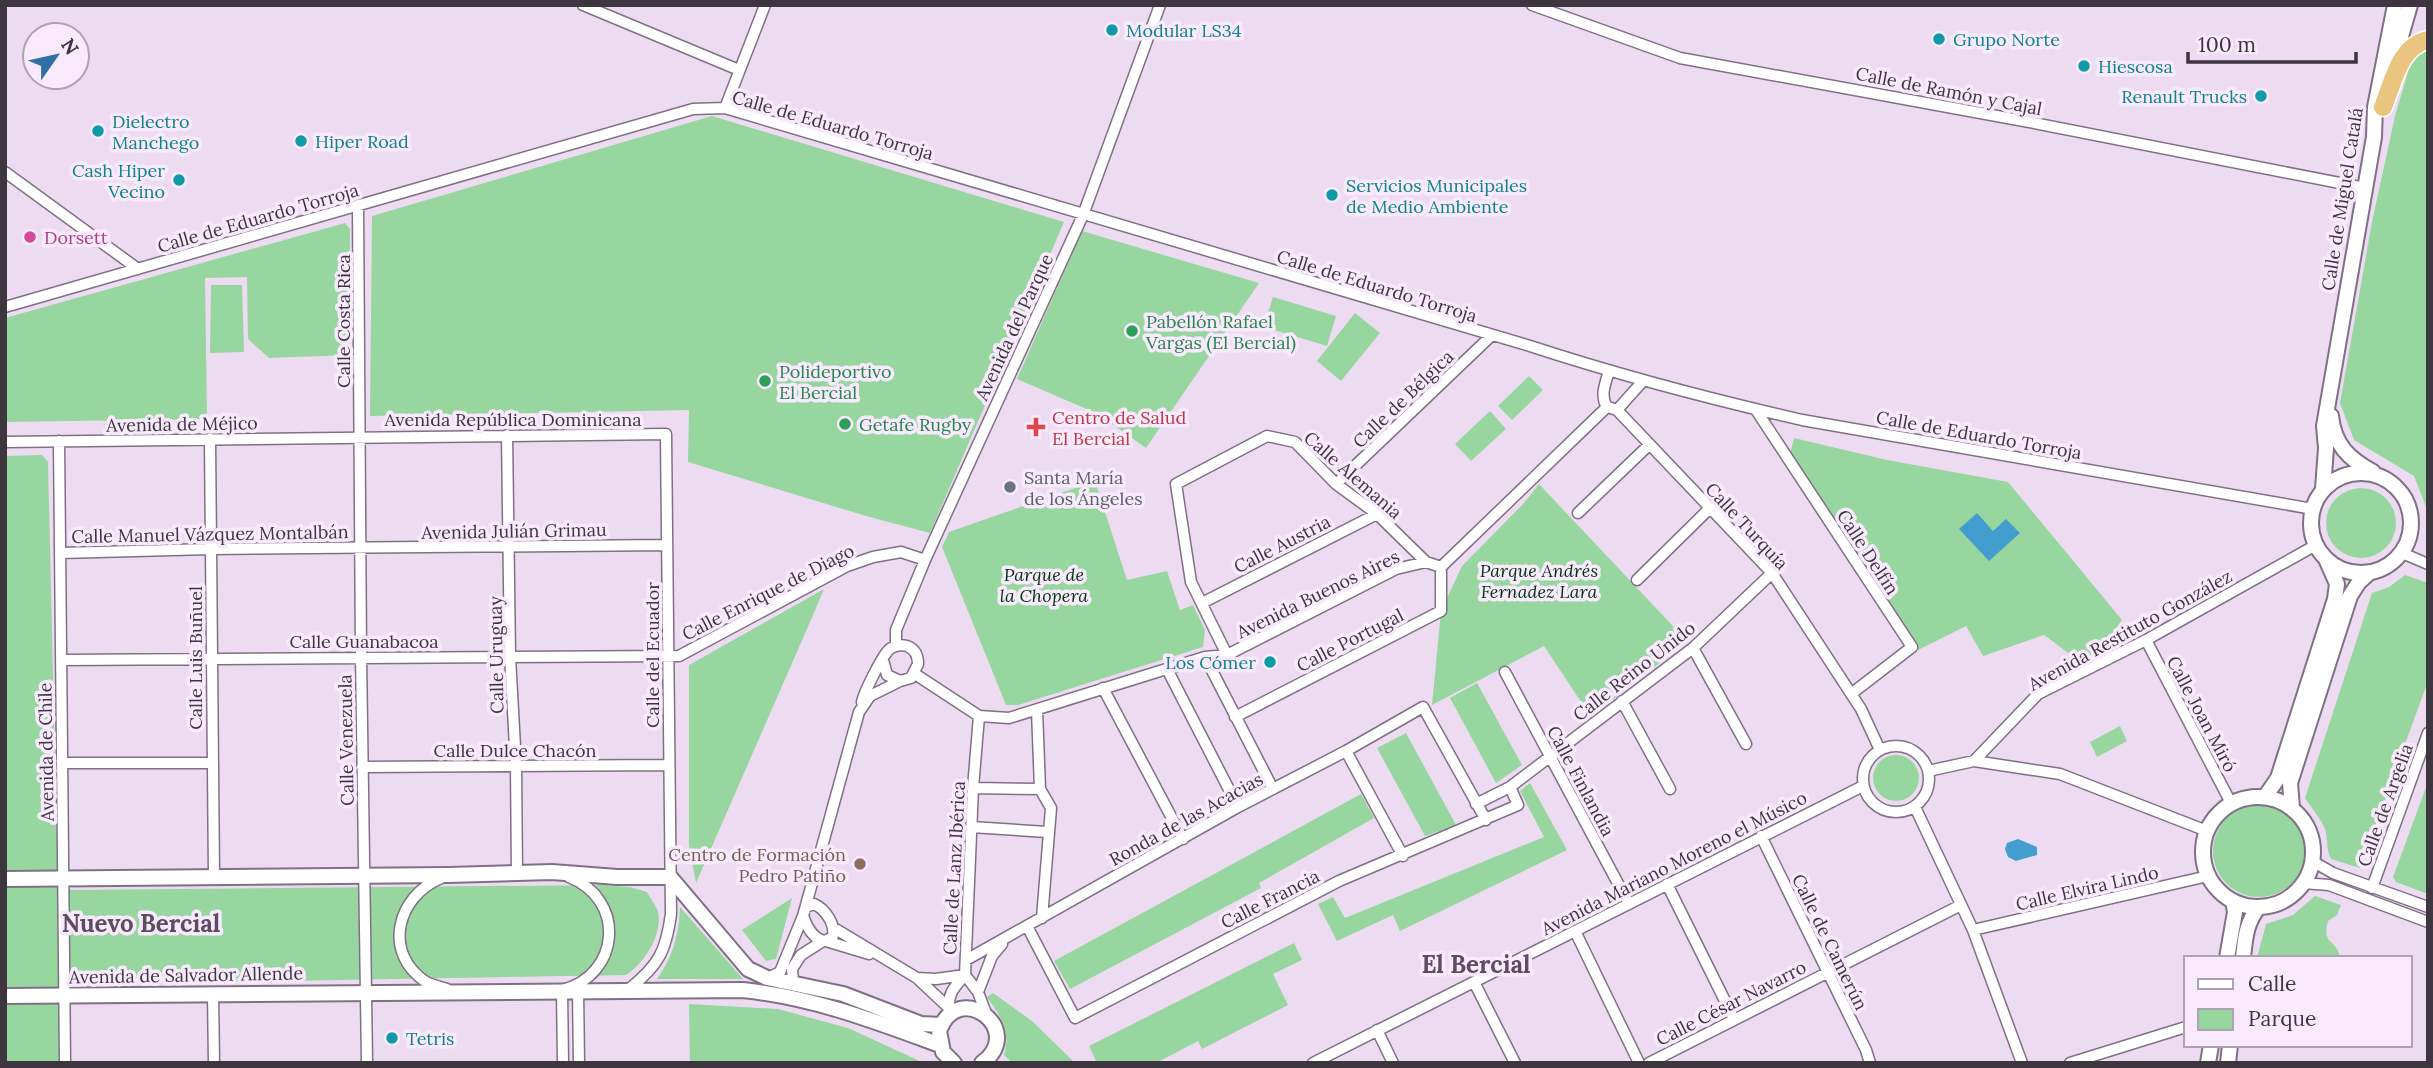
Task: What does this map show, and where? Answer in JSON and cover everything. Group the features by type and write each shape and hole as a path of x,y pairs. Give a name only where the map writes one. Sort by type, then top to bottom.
{"highway":[{"path":"2383,107 2406,53 2417,43 2428,40"}],"street":[{"path":"583,5 740,70"},
{"path":"725,108 765,5"},
{"name":"Avenida del Parque","path":"896,646 896,630 925,560 1083,215 1160,5"},
{"name":"Calle de Ramón y Cajal","path":"1532,5 1680,58 2024,121 2365,188"},
{"name":"Calle de Miguel Catalá","path":"2323,489 2326,455 2324,426 2374,137 2375,107 2395,5"},
{"path":"2374,137 2410,5"},
{"name":"Calle de Eduardo Torroja","path":"5,307 693,109 725,108 1643,381 1756,410 1815,423 2313,509"},
{"path":"5,172 138,269"},
{"name":"Calle Costa Rica","path":"358,205 360,436"},
{"name":"Calle de Bélgica","path":"1336,484 1491,336"},
{"path":"1609,371 1603,394 1604,402 1612,409"},
{"path":"1441,567 1643,381"},
{"path":"2292,808 2290,783 2350,596 2358,582 2370,572 2386,566 2402,552 2410,533 2411,515 2404,498 2393,485 2355,462 2341,447 2333,430 2329,399"},
{"name":"Calle Turquía","path":"1612,409 1772,573 1851,694 1880,750"},
{"name":"Calle Delfín","path":"1756,410 1912,648 1851,694"},
{"name":"Avenida República Dominicana","path":"360,436 666,434"},
{"name":"Calle del Ecuador","path":"629,989 649,972 667,943 671,914 666,434"},
{"name":"Calle Uruguay","path":"508,435 510,656 516,765 517,873"},
{"name":"Avenida de Méjico","path":"5,442 360,436"},
{"name":"Calle Venezuela","path":"360,436 364,876"},
{"name":"Calle Alemania","path":"1202,603 1191,582 1176,484 1267,436 1295,442 1336,484 1377,514 1426,562"},
{"name":"Calle Luis Buñuel","path":"210,439 214,877"},
{"name":"Avenida de Chile","path":"59,441 65,1063"},
{"path":"1578,513 1649,445"},
{"path":"2265,797 2278,778 2335,598 2337,584 2311,530 2313,509 2323,489 2336,479 2352,473 2368,473 2383,478"},
{"path":"1637,580 1710,508"},
{"name":"Calle Austria","path":"1202,603 1377,514"},
{"name":"Avenida Julián Grimau","path":"361,547 667,545"},
{"name":"Avenida Restituto González","path":"1974,761 2038,694 2146,640 2316,545"},
{"name":"Calle Manuel Vázquez Montalbán","path":"60,553 361,547"},
{"name":"Calle Enrique de Diago","path":"667,654 679,656 847,566 873,557 901,552 925,560"},
{"path":"2402,552 2428,564"},
{"path":"2325,558 2347,571 2370,572"},
{"name":"Avenida Buenos Aires","path":"979,716 1009,718 1205,657 1227,655 1396,569 1426,562 1441,567"},
{"name":"Calle Portugal","path":"1235,717 1441,611 1441,567"},
{"name":"Calle Reino Unido","path":"1476,804 1510,787 1693,648 1772,573"},
{"path":"1202,603 1227,655"},
{"name":"Calle Joan Miró","path":"2146,640 2231,803"},
{"path":"767,978 780,972 804,912 863,696 887,651 896,646 907,646 915,653 918,664 915,674 870,696 859,712"},
{"path":"1693,648 1746,744"},
{"name":"Calle Guanabacoa","path":"61,660 667,654"},
{"path":"1205,657 1273,789"},
{"path":"883,660 887,675 901,681"},
{"path":"1167,668 1238,807"},
{"name":"Calle Finlandia","path":"1505,672 1629,904"},
{"path":"915,674 979,716"},
{"path":"1103,688 1183,839"},
{"path":"1622,701 1670,789"},
{"name":"Ronda de las Acacias","path":"966,960 1238,807 1423,707 1476,804"},
{"path":"1037,710 1040,789 1051,808 1042,918"},
{"name":"Calle de Lanz Ibérica","path":"947,1016 952,989 965,975 973,788 979,716"},
{"name":"Calle de Argelia","path":"2372,888 2428,733"},
{"path":"1889,746 1913,750 1928,771 1929,783 1924,798 1915,807 1897,813 1874,805 1863,786 1865,765 1880,750 1889,746"},
{"path":"1346,751 1403,856"},
{"path":"1928,771 1974,761 2060,774 2207,831"},
{"path":"62,763 212,763"},
{"name":"Calle Dulce Chacón","path":"362,767 668,765"},
{"name":"Avenida Mariano Moreno el Músico","path":"1313,1063 1863,786"},
{"name":"Calle Francia","path":"1027,926 1075,1018 1339,881 1518,805 1510,787"},
{"path":"973,788 1040,789"},
{"path":"2247,797 2265,797 2292,808 2302,819 2313,846 2312,861 2303,883 2283,901 2259,907 2233,901 2219,891 2208,876 2203,862 2203,846 2207,831 2217,815 2231,803 2247,797"},
{"path":"1476,804 1486,820"},
{"path":"1915,807 1973,930 2022,1063"},
{"path":"971,827 1047,832"},
{"name":"Calle de Camerún","path":"1761,836 1870,1063"},
{"path":"2312,861 2333,873 2428,907"},
{"path":"815,869 815,895 834,928 917,978 947,1016"},
{"name":"Avenida de Salvador Allende","path":"5,879 552,872 617,877 670,877"},
{"name":"Avenida de Salvador Allende","path":"552,872 573,877 591,890 605,908 609,930 607,951 599,967 582,982 562,990"},
{"name":"Avenida de Salvador Allende","path":"448,875 430,882 410,900 403,912 400,940 402,953 417,973 427,982 453,991"},
{"path":"364,876 368,1063"},
{"name":"Calle Elvira Lindo","path":"1973,930 2208,876"},
{"path":"670,877 748,969 767,978 843,994 921,1024 968,1008 987,1016"},
{"path":"2303,883 2329,886 2428,922"},
{"path":"1667,884 1734,1019"},
{"path":"2227,956 2235,912 2233,901"},
{"path":"804,912 814,904 820,907"},
{"name":"Calle César Navarro","path":"1649,1063 1961,905"},
{"path":"2242,956 2251,917 2259,907"},
{"path":"804,912 813,934 825,941 880,958"},
{"path":"793,982 792,969 801,955 833,936 834,928"},
{"path":"1575,931 1640,1063"},
{"path":"978,992 992,956 1006,938"},
{"path":"917,978 936,979 965,975 978,992 987,1016 995,1027 997,1040 987,1061"},
{"path":"1474,982 1515,1063"},
{"path":"562,990 563,1063"},
{"path":"578,990 579,1063"},
{"name":"Avenida de Salvador Allende","path":"5,996 743,990 781,994 831,1005 940,1045"},
{"path":"213,994 214,1063"},
{"path":"947,1016 939,1038 940,1045 954,1063"},
{"path":"2070,1063 2184,1028"},
{"path":"1377,1031 1393,1063"}],"green space":[{"path":"2428,50 2428,512 2414,476 2354,440 2340,403 2372,222 2395,116 2410,65 2418,53"},
{"path":"712,116 1064,222 930,533 688,462 689,410 370,416 372,216"},
{"path":"345,223 350,229 349,355 269,358 248,339 247,277 205,278 207,419 5,422 5,318"},
{"name":"Pabellón Rafael Vargas (El Bercial)","path":"1082,231 1259,283 1146,448 1098,414 1017,379"},
{"path":"211,285 242,285 244,352 210,353"},
{"path":"1273,297 1336,316 1327,346 1264,327"},
{"path":"1355,313 1380,333 1341,381 1317,361"},
{"path":"1529,376 1543,390 1512,420 1498,406"},
{"path":"1490,411 1506,429 1471,461 1455,444"},
{"path":"1794,438 1887,460 2008,482 2122,620 2101,649 2079,661 2044,635 1983,656 1966,626 1918,650 1790,454"},
{"path":"42,455 48,462 58,888 630,887 647,892 658,912 655,939 639,964 626,975 60,985 60,1063 5,1063 5,456"},
{"name":"Parque de la Chopera","path":"1095,481 1127,580 1167,571 1180,610 1193,605 1205,630 1203,647 1018,705 1006,705 942,547 949,532"},
{"name":"Parque Andrés Fernadez Lara","path":"1539,484 1687,641 1591,717 1544,646 1432,705 1441,611 1462,566 1525,502"},
{"path":"2361,488 2386,498 2396,523 2386,548 2361,558 2336,548 2326,523 2336,498"},
{"path":"2405,575 2428,583 2428,681 2360,868 2331,859 2325,829 2305,798 2372,593 2389,587"},
{"path":"824,589 696,883 689,845 689,665"},
{"path":"1477,683 1522,765 1496,783 1450,698"},
{"path":"2120,726 2127,741 2097,757 2090,742"},
{"path":"1406,733 1456,825 1425,836 1377,748"},
{"path":"1896,755 1912,762 1919,778 1912,794 1896,801 1880,794 1873,778 1880,762"},
{"path":"2428,782 2428,894 2396,882 2393,877"},
{"path":"1530,783 1567,850 1400,931 1393,915 1337,941 1318,904 1333,897 1345,918 1544,837 1520,791"},
{"path":"1361,794 1374,818 1259,883 1261,888 1070,989 1054,961"},
{"path":"2259,805 2276,809 2291,819 2301,834 2305,851 2301,868 2291,883 2276,893 2259,897 2242,893 2227,883 2217,868 2213,851 2217,834 2227,819 2242,809"},
{"path":"2315,896 2341,905 2337,915 2328,921 2326,929 2326,935 2339,956 2258,956 2266,924 2293,915"},
{"path":"792,898 776,959 766,961 742,930"},
{"path":"680,907 743,979 657,979 674,945"},
{"path":"1294,943 1302,960 1273,974 1288,1005 1202,1049 1198,1041 1156,1063 1097,1063 1089,1046"},
{"path":"993,993 1032,1021 1075,1063 1012,1063 1004,1055 1006,1039 1003,1024 987,997"},
{"path":"689,1004 778,1009 848,1028 924,1063 690,1063"}],"water":[{"path":"1977,513 1993,531 2006,519 2020,533 1989,561 1959,529"},
{"path":"2018,839 2037,847 2037,855 2016,861 2008,857 2005,849 2007,843"}],"place":[{"name":"Modular LS34","path":"1112,30"},
{"name":"Grupo Norte","path":"1939,39"},
{"name":"Hiescosa","path":"2084,66"},
{"name":"Renault Trucks","path":"2261,96"},
{"name":"Dielectro Manchego","path":"98,131"},
{"name":"Hiper Road","path":"301,141"},
{"name":"Cash Hiper Vecino","path":"179,180"},
{"name":"Servicios Municipales de Medio Ambiente","path":"1332,195"},
{"name":"Dorsett","path":"30,237"},
{"name":"Pabellón Rafael Vargas (El Bercial)","path":"1132,331"},
{"name":"Polideportivo El Bercial","path":"765,381"},
{"name":"Getafe Rugby","path":"845,424"},
{"name":"Centro de Salud El Bercial","path":"1036,427"},
{"name":"Santa María de los Ángeles","path":"1010,487"},
{"name":"Los Cómer","path":"1270,662"},
{"name":"Centro de Formación Pedro Patiño","path":"860,864"},
{"name":"Tetris","path":"392,1038"}],"district":[{"name":"Nuevo Bercial","path":"141,923"},
{"name":"El Bercial","path":"1476,964"}]}
